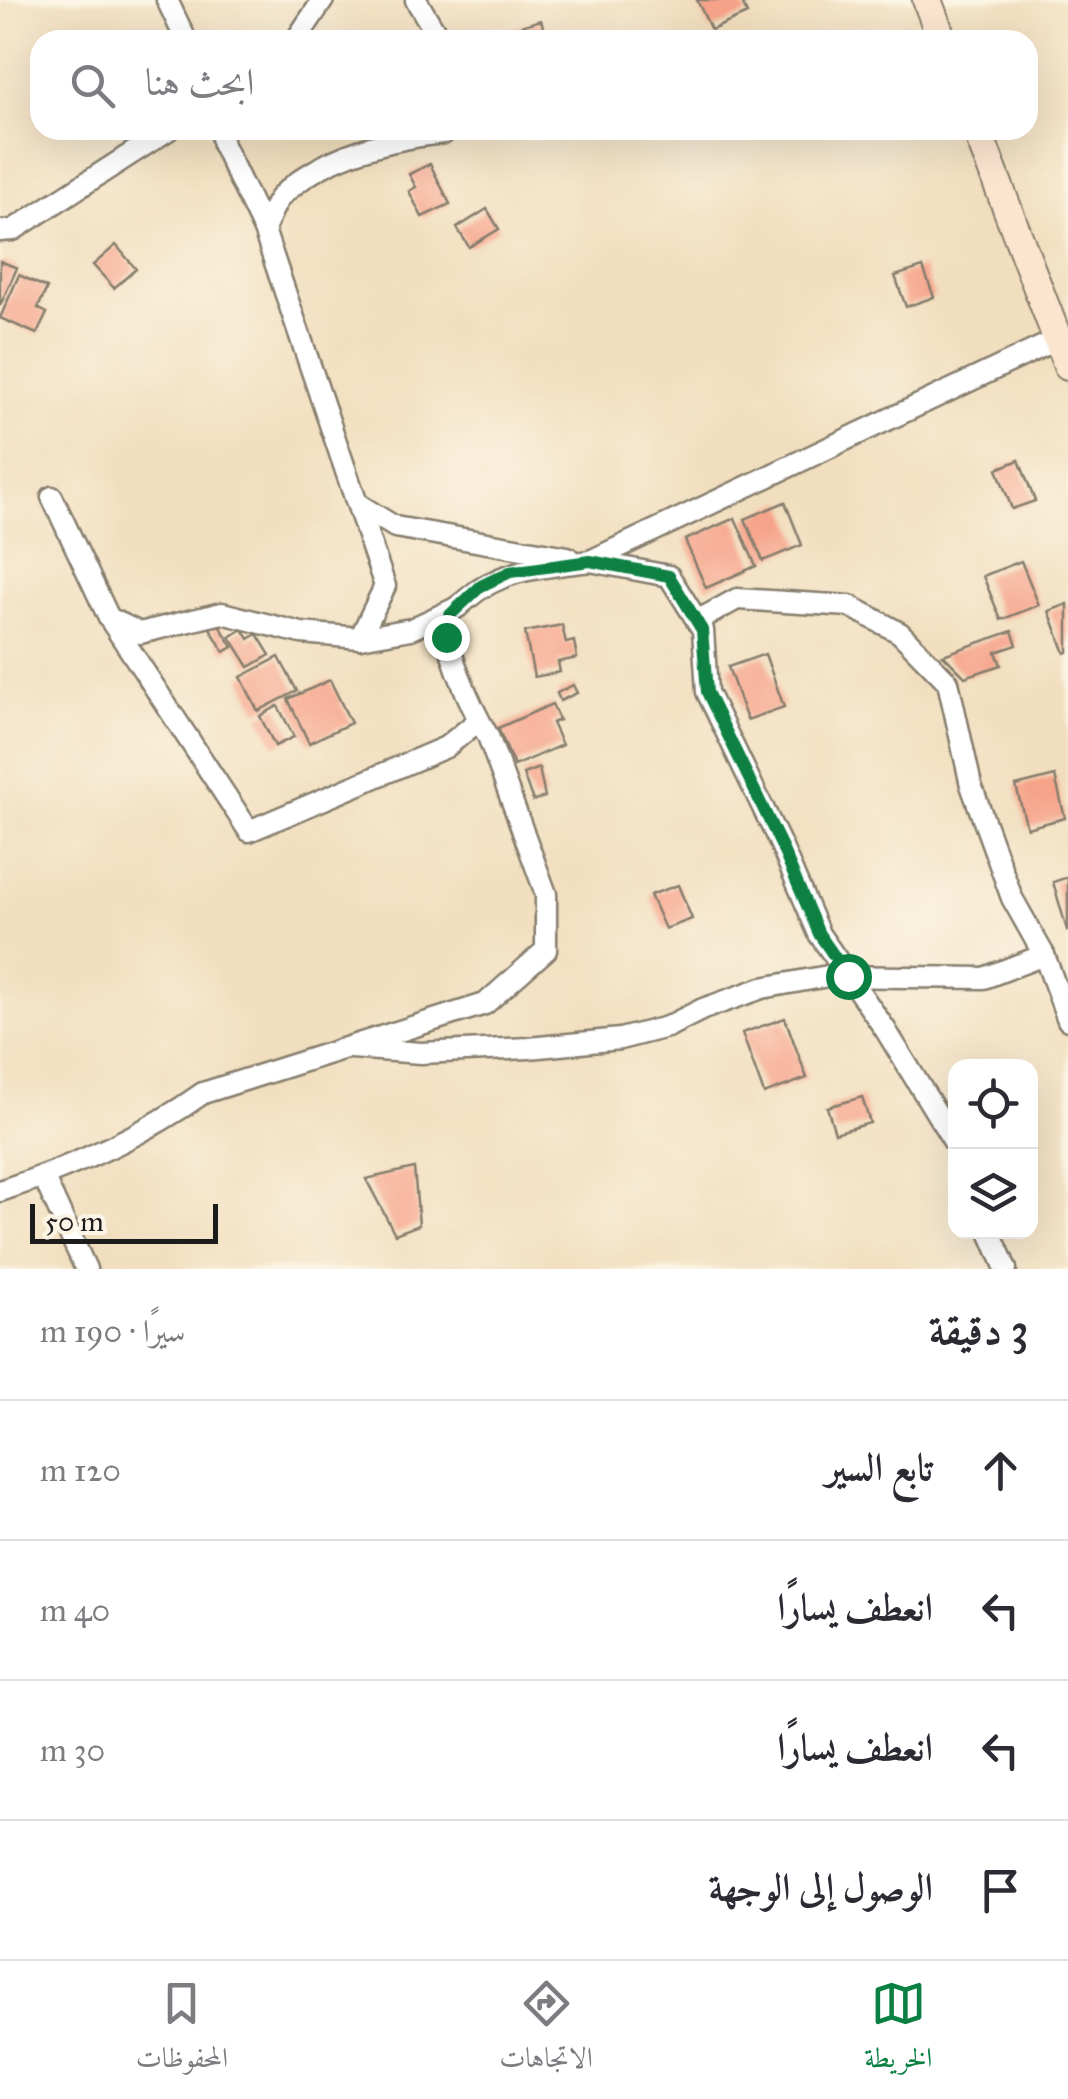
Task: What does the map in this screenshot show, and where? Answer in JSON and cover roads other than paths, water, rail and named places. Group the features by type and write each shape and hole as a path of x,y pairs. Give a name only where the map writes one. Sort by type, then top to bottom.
{"street":[{"path":"168,0 182,30"},
{"path":"303,30 323,0"},
{"path":"416,0 434,30"},
{"path":"927,0 938,30"},
{"path":"0,232 13,230 152,140"},
{"path":"228,140 264,230 386,586 360,638"},
{"path":"264,230 280,197 320,168 365,147 408,140"},
{"path":"981,140 1068,366"},
{"path":"0,1191 43,1176 171,1116 203,1093 484,1004 546,950 546,894 488,736 446,637 450,615 481,586 510,572 590,561 1058,339"},
{"path":"52,497 109,618 249,831 446,747 478,720"},
{"path":"358,504 395,528 669,576 702,630 707,692 819,934 948,1132"},
{"path":"697,621 737,599 850,606 900,633 948,682 971,785 1012,898 1044,955 1068,1020"},
{"path":"109,618 140,632 222,613 301,633 360,638 411,629 458,607"},
{"path":"340,1047 421,1053 620,1039 667,1027 762,988 828,976 984,978 1044,955"},
{"path":"43,1176 86,1269"},
{"path":"993,1239 1006,1269"}]}
